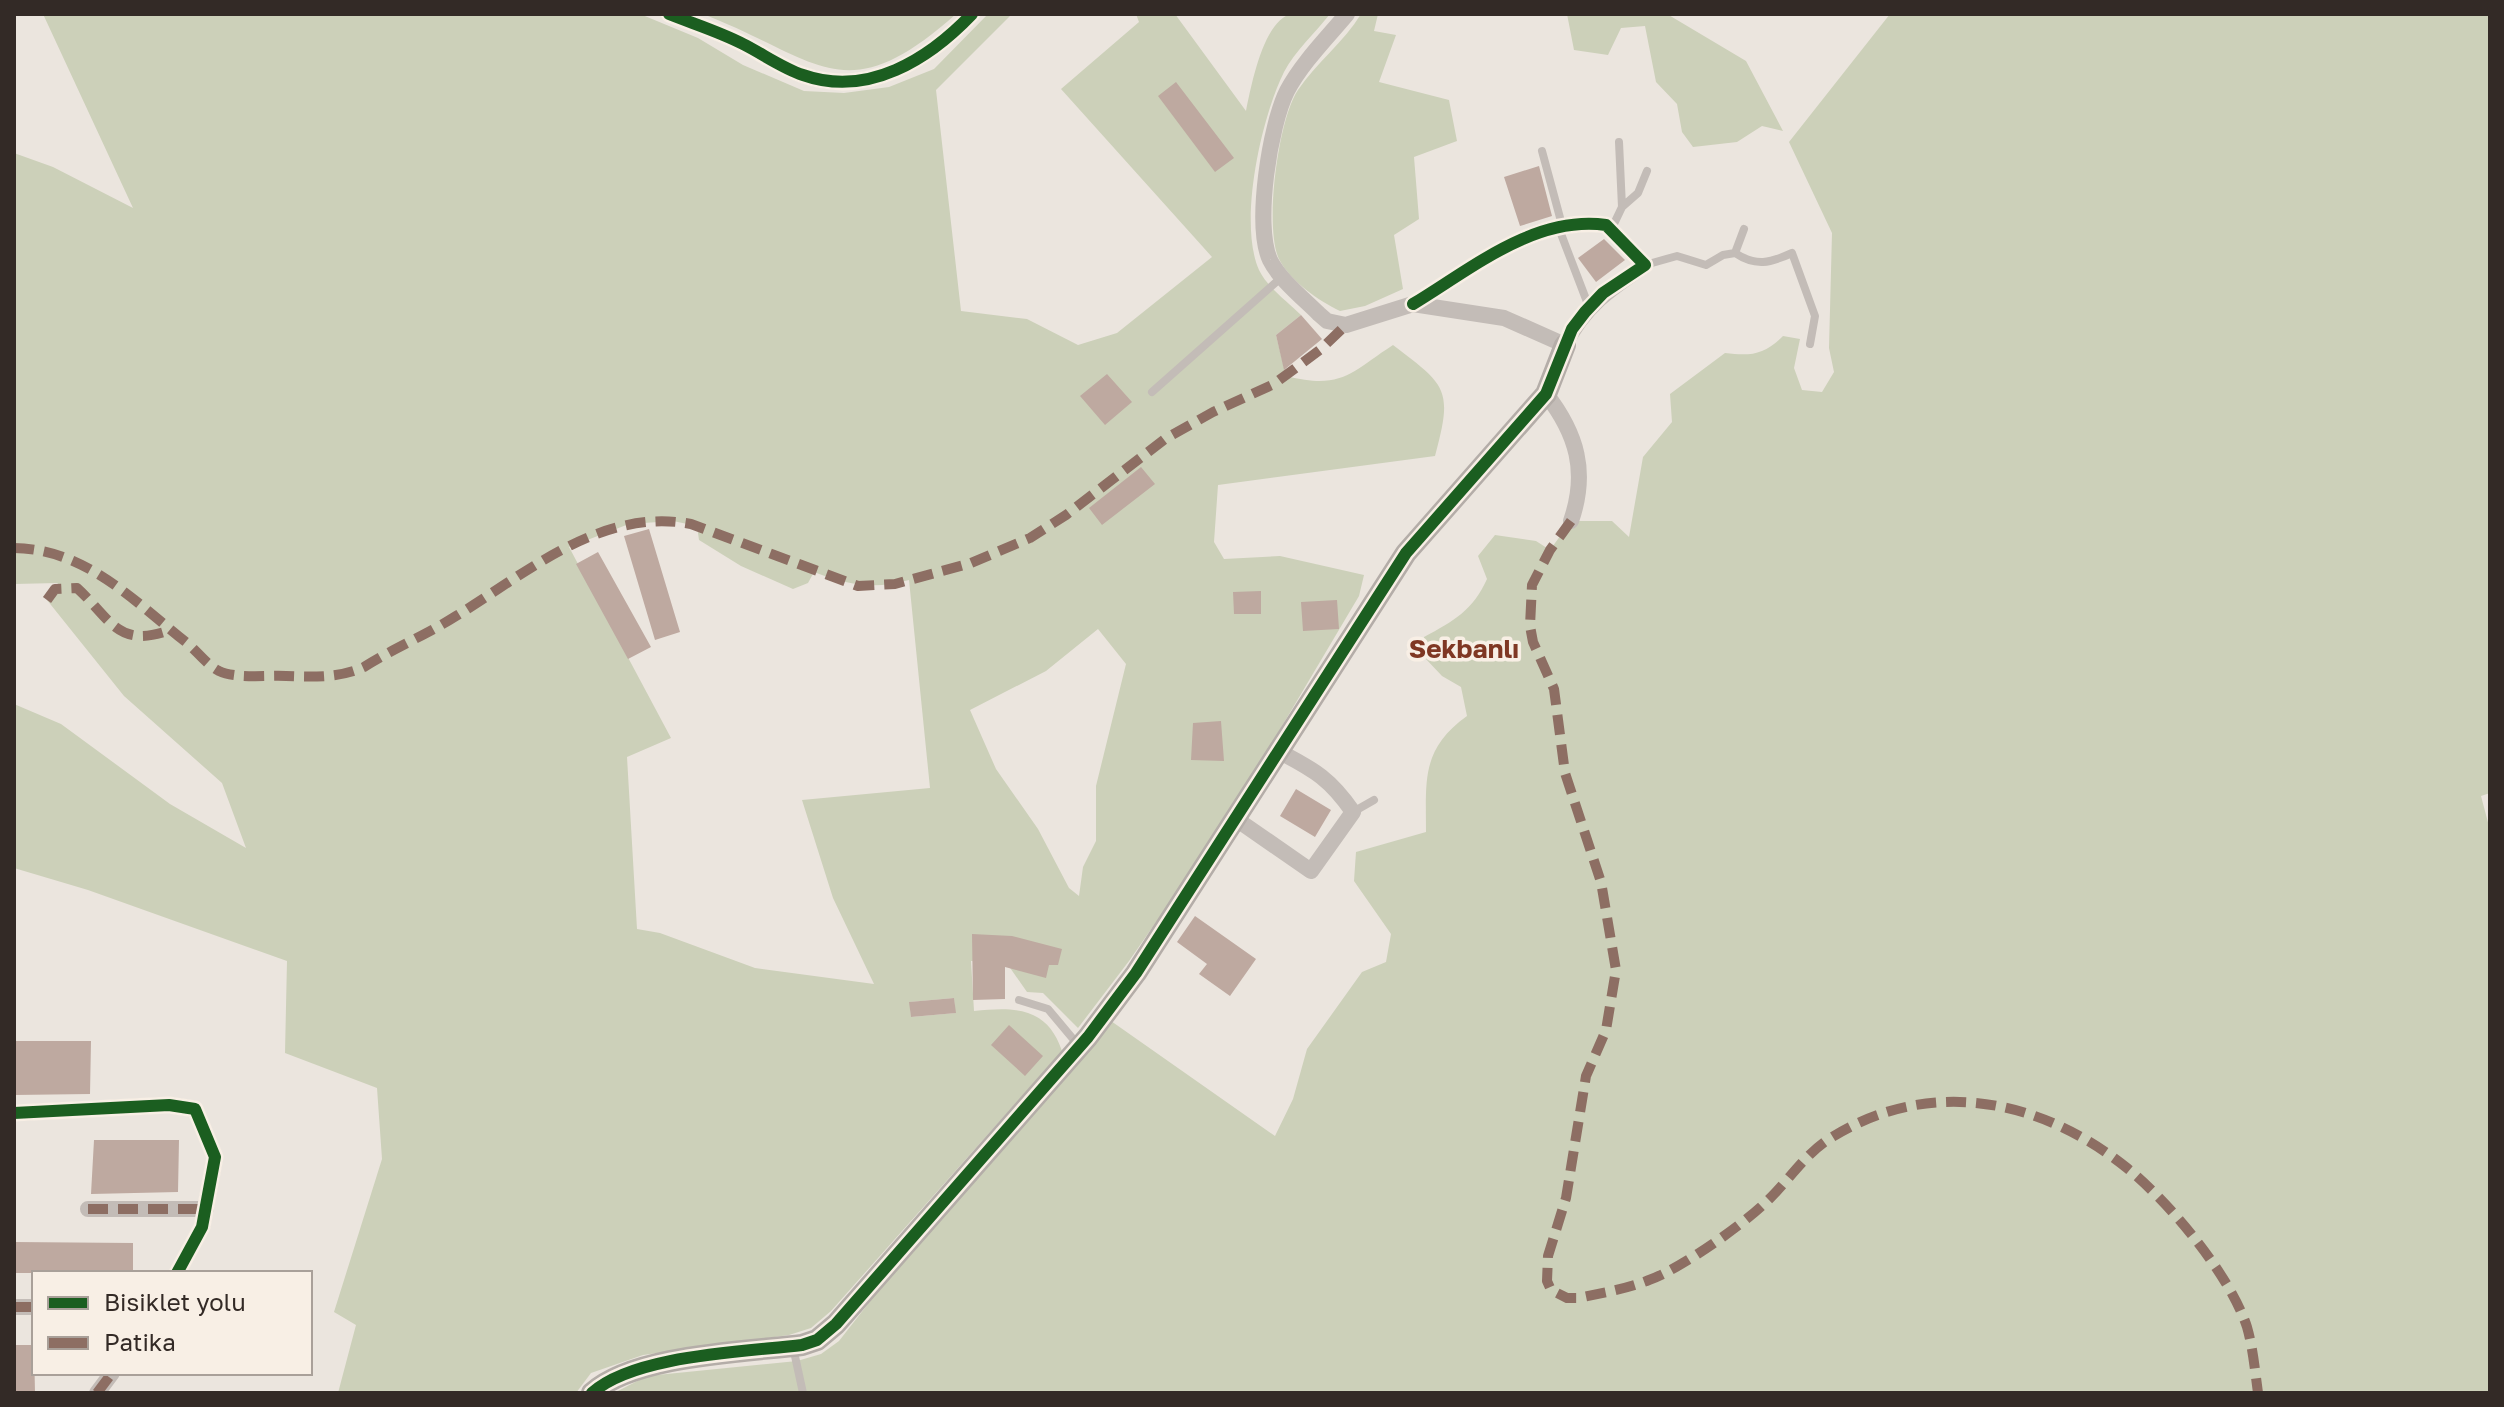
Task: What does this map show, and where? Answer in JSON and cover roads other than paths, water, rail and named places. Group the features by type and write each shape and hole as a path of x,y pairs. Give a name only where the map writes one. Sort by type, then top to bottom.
{"street":[{"path":"669,14 741,43 803,75 841,82 887,75 912,63 972,14"},
{"path":"592,1393 604,1382 637,1367 793,1346 817,1340 836,1324 1080,1047 1136,973 1406,553 1546,394 1565,345 1589,307 1603,293 1645,265 1612,228 1594,223 1560,225 1542,230 1498,253 1413,304 1368,319 1337,324 1319,314 1270,260 1264,233 1265,201 1282,105 1293,83 1347,14"},
{"path":"1413,304 1504,318 1565,345"},
{"path":"1546,394 1568,424 1575,446 1579,487 1571,521"},
{"path":"1236,819 1311,871 1353,812 1321,774 1280,752"},
{"path":"14,1113 169,1105 195,1109 215,1157 202,1227 178,1271"},
{"path":"88,1209 206,1209"},
{"path":"97,1393 110,1375"}],"lane":[{"path":"1619,142 1622,207"},
{"path":"1542,151 1560,225 1589,307"},
{"path":"1612,228 1622,207 1638,193 1647,171"},
{"path":"1735,253 1744,229"},
{"path":"1645,265 1677,256 1706,265 1723,255 1735,253 1759,263 1772,262 1792,253 1815,316 1810,344"},
{"path":"1152,392 1283,276"},
{"path":"1353,812 1374,800"},
{"path":"1019,1000 1048,1009 1080,1047"},
{"path":"793,1346 803,1393"}],"district":[{"name":"Sekbanlı","path":"1464,648"}]}
